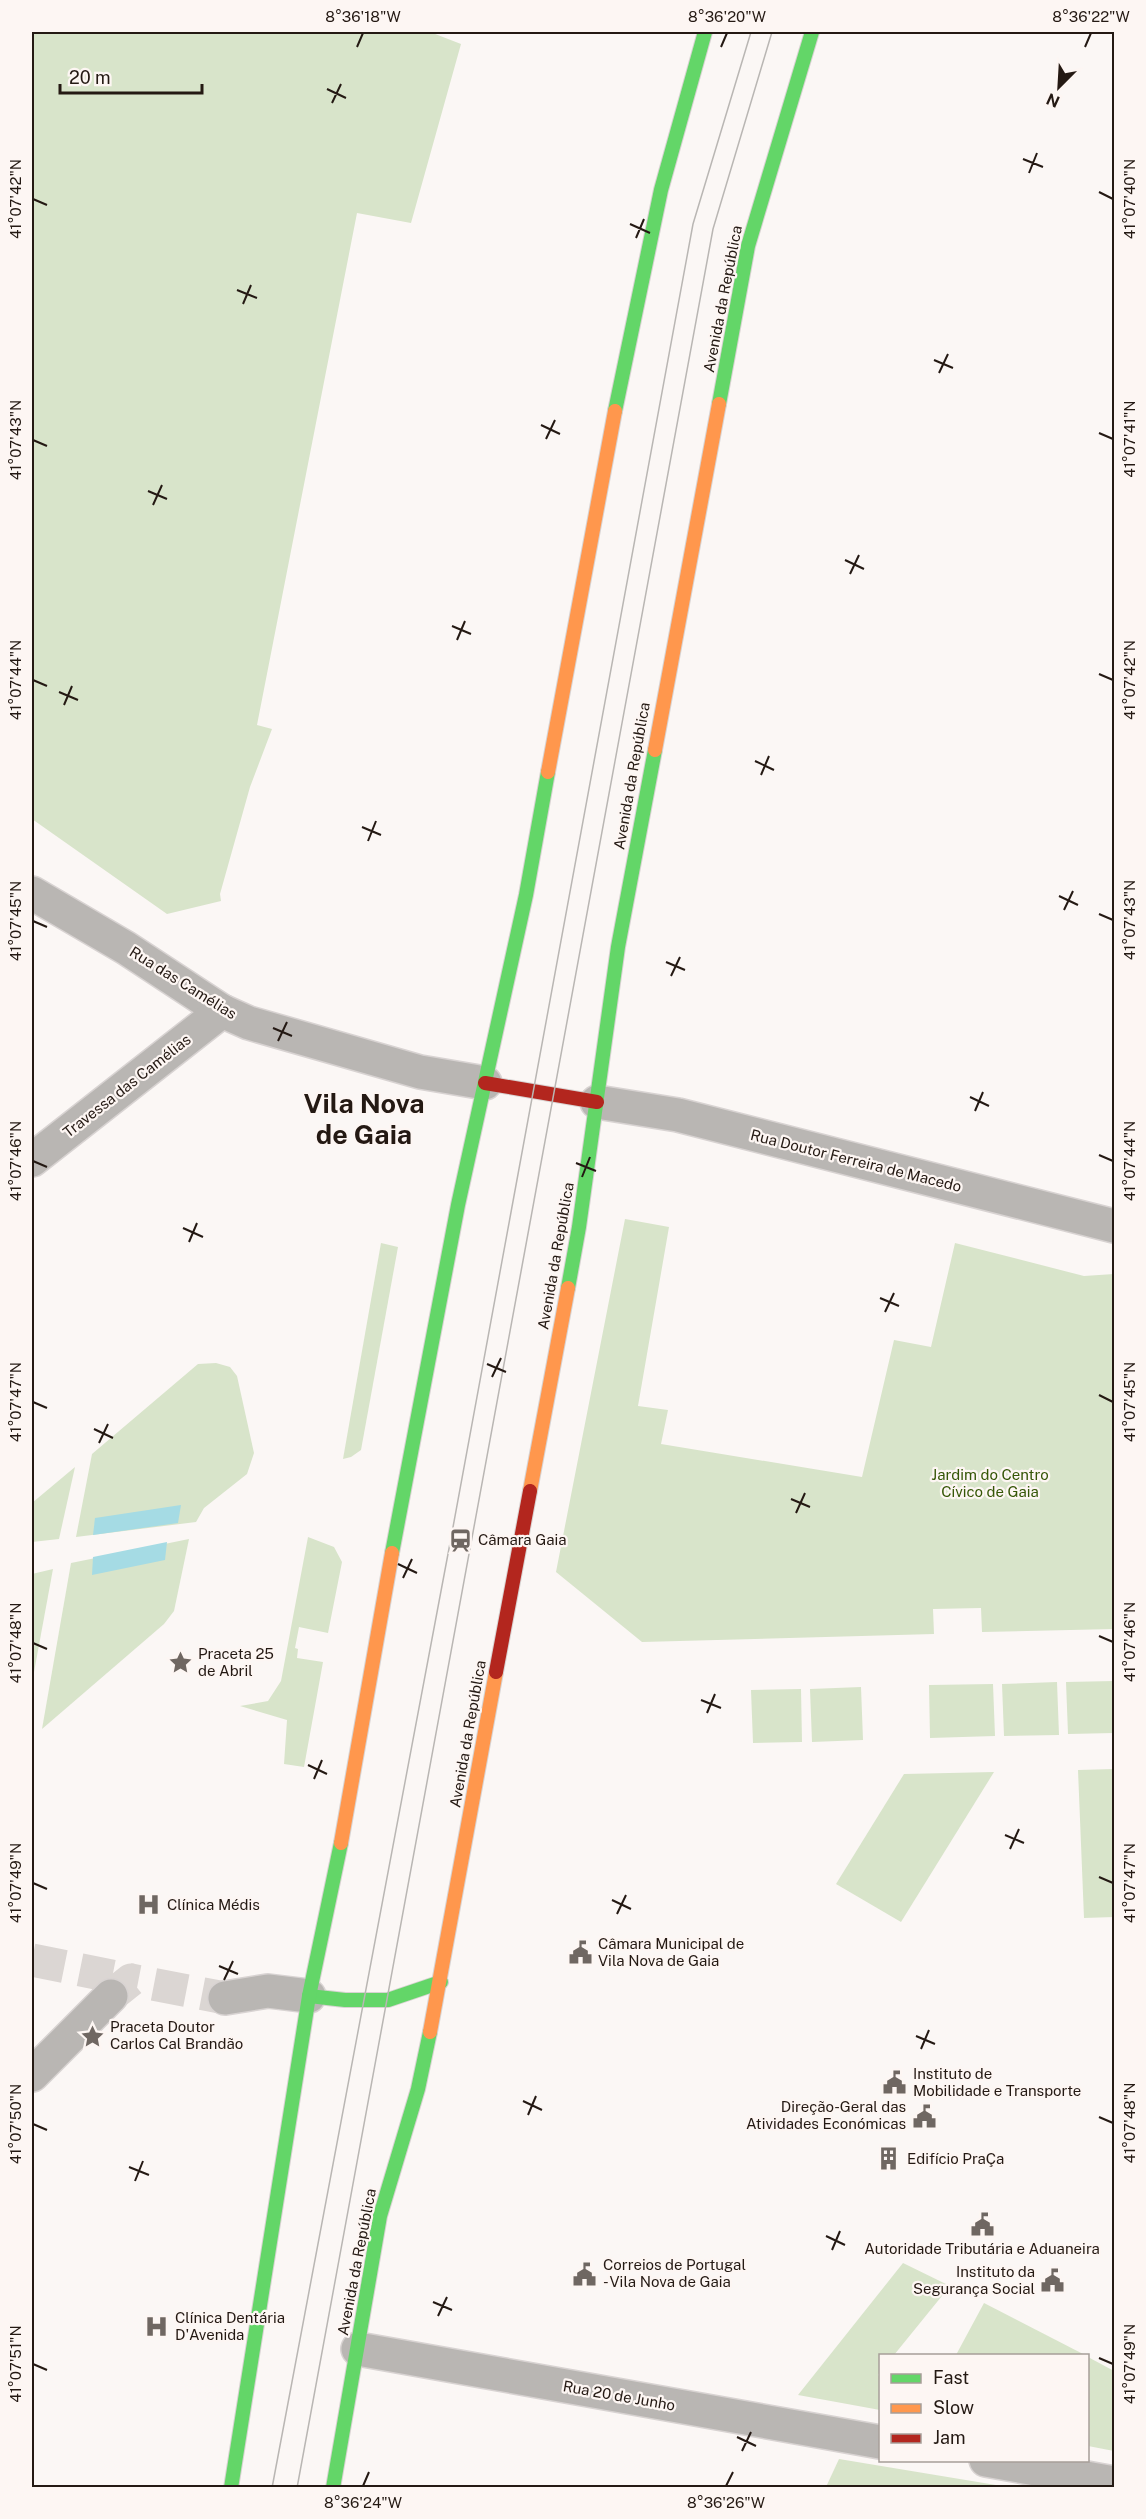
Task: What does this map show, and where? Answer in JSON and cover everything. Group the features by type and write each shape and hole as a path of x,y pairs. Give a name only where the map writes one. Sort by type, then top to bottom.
{"main road":[{"path":"231,2487 309,1996 332,1894 400,1506 458,1205 526,896 603,472 658,201 705,32"},
{"name":"Avenida da República","path":"333,2487 380,2216 418,2089 441,1982 575,1248 618,947 748,246 812,32"},
{"path":"484,1083 597,1102"},
{"path":"309,1996 345,2000 388,2000 441,1982"}],"street":[{"name":"Rua das Camélias","path":"32,892 126,948 222,1011 249,1023 420,1072 484,1083"},
{"name":"Travessa das Camélias","path":"32,1160 222,1011"},
{"name":"Rua Doutor Ferreira de Macedo","path":"597,1102 678,1115 1114,1226"},
{"path":"225,1998 268,1991 309,1996"},
{"path":"32,2075 111,1996"},
{"name":"Rua 20 de Junho","path":"358,2349 879,2442"},
{"path":"997,2462 1114,2483"}],"green space":[{"path":"32,32 430,32 461,44 411,223 357,213 257,725 272,729 250,787 220,894 221,901 167,914 32,819"},
{"name":"Jardim do Centro Cívico de Gaia","path":"625,1219 669,1227 638,1406 668,1410 661,1444 862,1477 894,1340 931,1347 955,1243 1084,1276 1114,1274 1114,1629 982,1632 981,1608 933,1609 934,1634 642,1642 556,1572"},
{"path":"381,1243 398,1247 361,1450 343,1459"},
{"path":"216,1363 230,1367 237,1376 254,1453 247,1474 204,1508 196,1522 76,1537 92,1454 198,1364"},
{"path":"75,1467 59,1539 32,1542 32,1503"},
{"path":"308,1537 334,1547 342,1562 328,1633 299,1627 295,1648 298,1649 297,1658 323,1662 304,1767 284,1764 287,1720 240,1706 268,1701 281,1681"},
{"path":"189,1539 174,1611 164,1624 42,1729 71,1563"},
{"path":"53,1569 32,1683 32,1574"},
{"path":"1114,1681 1114,1733 1068,1734 1066,1682"},
{"path":"1057,1682 1059,1735 1004,1736 1002,1684"},
{"path":"993,1684 995,1736 930,1738 929,1685"},
{"path":"861,1687 863,1740 812,1742 810,1689"},
{"path":"801,1689 802,1742 753,1743 751,1690"},
{"path":"1114,1769 1114,1917 1084,1918 1078,1770"},
{"path":"994,1772 901,1922 836,1884 904,1774"},
{"path":"903,2263 950,2286 895,2354 879,2354 879,2410 798,2395"},
{"path":"984,2303 1083,2354 957,2354"},
{"path":"1089,2358 1114,2371 1114,2451 1089,2446"},
{"path":"839,2459 1008,2487 826,2487"}],"water":[{"path":"181,1505 178,1523 93,1535 95,1518"},
{"path":"167,1542 165,1560 92,1575 93,1557"}],"tunnel":[{"path":"32,1960 131,1980"},
{"path":"111,1996 131,1980 225,1998"}],"tram line":[{"path":"272,2488 451,1538 693,224 751,32"},
{"path":"297,2488 713,229 772,32"}],"traffic: fast":[{"path":"615,411 661,190 705,32"},
{"path":"719,404 748,246 812,32"},
{"path":"568,1288 579,1227 618,947 655,750"},
{"path":"392,1553 458,1205 526,895 548,772"},
{"path":"231,2488 309,1996 341,1843"},
{"path":"309,1996 345,2000 388,2000 441,1982"},
{"path":"333,2488 380,2216 418,2089 430,2032"}],"traffic: slow":[{"path":"655,750 719,404"},
{"path":"548,772 615,411"},
{"path":"530,1491 568,1288"},
{"path":"341,1843 392,1553"},
{"path":"430,2032 496,1672"}],"traffic: jam":[{"path":"485,1083 597,1102"},
{"path":"496,1672 530,1491"}],"place":[{"name":"Câmara Gaia","path":"460,1540"},
{"name":"Praceta 25 de Abril","path":"180,1663"},
{"name":"Clínica Médis","path":"149,1905"},
{"name":"Câmara Municipal de Vila Nova de Gaia","path":"580,1953"},
{"name":"Praceta Doutor Carlos Cal Brandão","path":"92,2036"},
{"name":"Instituto de Mobilidade e Transporte","path":"895,2083"},
{"name":"Direção-Geral das Atividades Económicas","path":"924,2116"},
{"name":"Edifício PraÇa","path":"889,2159"},
{"name":"Autoridade Tributária e Aduaneira","path":"982,2225"},
{"name":"Correios de Portugal - Vila Nova de Gaia","path":"585,2274"},
{"name":"Instituto da Segurança Social","path":"1053,2281"},
{"name":"Clínica Dentária D'Avenida","path":"157,2327"}],"district":[{"name":"Vila Nova de Gaia","path":"364,1120"}]}
